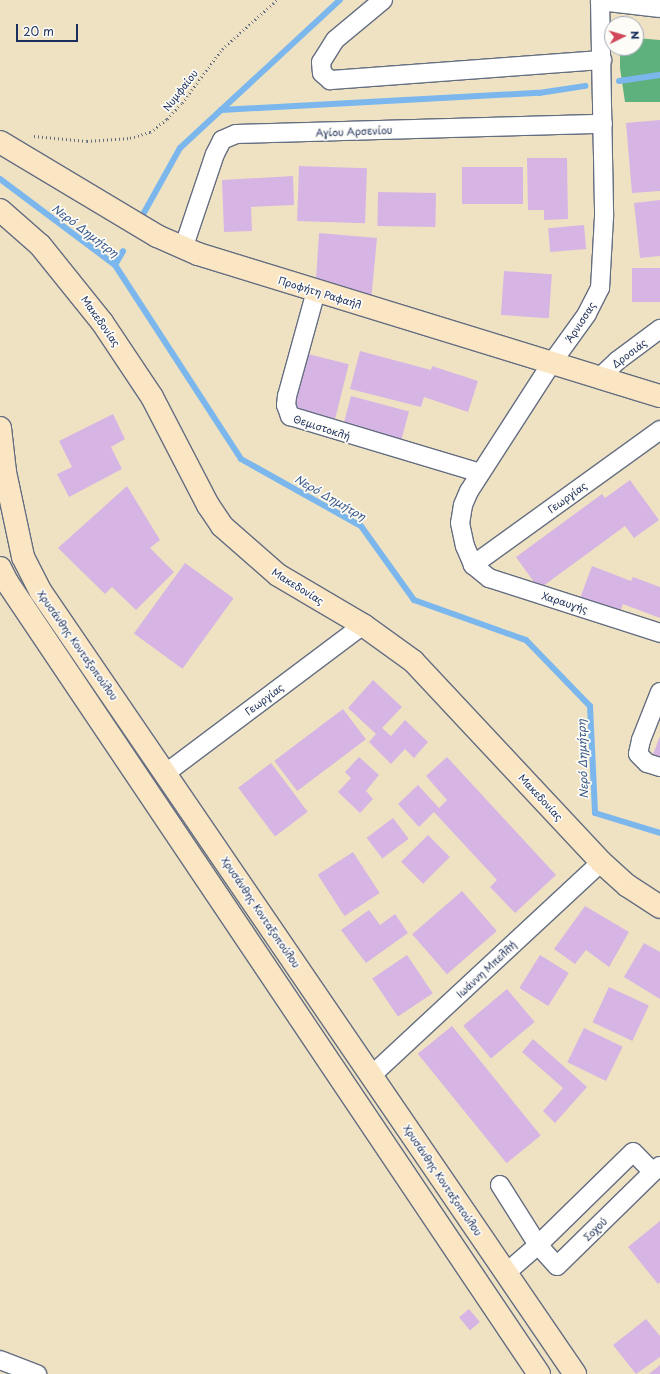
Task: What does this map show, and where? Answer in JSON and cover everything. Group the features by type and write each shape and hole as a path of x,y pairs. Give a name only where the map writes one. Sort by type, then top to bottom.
{"street":[{"path":"383,0 335,40 321,62 322,73 330,80 340,81 602,60"},
{"path":"600,1 660,8"},
{"name":"Άρνισσας","path":"473,565 463,539 460,517 467,496 480,473 551,364 587,314 602,279 603,124 600,1"},
{"name":"Αγίου Αρσενίου","path":"183,249 215,154 222,140 236,134 603,124"},
{"name":"Προφήτη Ραφαήλ","path":"0,142 157,236 183,249 551,364 660,396"},
{"name":"Μακεδονίας","path":"0,210 40,245 102,322 152,397 208,505 222,526 278,575 363,625 413,661 440,687 601,862 628,886 660,907"},
{"name":"Θεμιστοκλή","path":"316,291 287,396 286,405 290,416 480,473"},
{"name":"Δροσιάς","path":"599,378 617,361 660,329"},
{"name":"Χρυσάνθης Κονταξοπούλου","path":"0,428 5,472 22,557 40,592 166,773 574,1374"},
{"name":"Γεωργίας","path":"473,565 660,430"},
{"name":"Χαραυγής","path":"473,565 489,578 660,633"},
{"path":"0,568 10,588 539,1374"},
{"name":"Γεωργίας","path":"166,773 363,625"},
{"path":"660,692 641,740 638,754 647,763 660,767"},
{"name":"Ιωάννη Μπελλή","path":"372,1075 601,862"},
{"name":"Σοχού","path":"506,1273 538,1245 633,1152 657,1169 556,1266 538,1245"},
{"path":"500,1185 538,1245"},
{"path":"0,1360 37,1374"}],"path":[{"name":"Νυμφαίου","path":"26,135 88,141 130,138 150,132 167,119 177,108 222,49 277,0"}],"green space":[{"path":"644,39 660,40 660,102 625,102 620,68 620,56 644,56"}],"building":[{"path":"660,120 660,191 632,193 626,123"},
{"path":"527,158 567,158 568,219 544,220 544,210 528,210"},
{"path":"299,166 367,168 365,223 297,221"},
{"path":"462,167 523,167 523,204 462,204"},
{"path":"293,176 294,205 251,207 252,231 224,232 222,180"},
{"path":"378,192 436,193 435,227 377,226"},
{"path":"660,200 660,256 640,258 634,203"},
{"path":"584,225 586,249 550,252 548,228"},
{"path":"319,233 377,238 371,301 316,279"},
{"path":"632,268 660,268 660,302 632,302"},
{"path":"504,271 552,274 549,318 501,315"},
{"path":"360,351 431,370 432,366 478,381 468,412 424,397 421,407 350,389"},
{"path":"308,354 349,364 335,419 294,409"},
{"path":"351,396 409,412 401,442 343,427"},
{"path":"113,414 125,439 111,447 122,469 69,497 57,474 72,467 59,441"},
{"path":"630,480 659,520 634,538 625,526 539,589 516,557 602,494 605,498"},
{"path":"127,486 160,540 150,548 174,572 136,610 112,587 105,594 58,548"},
{"path":"185,563 234,598 182,669 134,633"},
{"path":"592,566 631,581 633,577 660,587 660,618 623,604 619,615 579,601"},
{"path":"373,680 402,707 382,728 391,736 405,720 428,742 414,758 405,749 391,764 369,742 376,734 348,708"},
{"path":"343,709 366,739 297,791 274,761"},
{"path":"660,736 660,760 652,757"},
{"path":"359,757 379,775 366,791 373,799 360,813 338,792 351,778 345,772"},
{"path":"447,757 556,875 515,913 490,887 497,880 434,812 419,827 398,804 418,785 439,808 447,800 426,776"},
{"path":"271,763 308,812 275,836 238,788"},
{"path":"393,818 409,839 382,859 367,838"},
{"path":"428,835 450,857 423,884 401,862"},
{"path":"353,852 380,893 344,916 318,875"},
{"path":"462,891 497,931 447,974 412,934"},
{"path":"585,906 629,932 609,967 586,950 575,964 554,949"},
{"path":"369,910 380,925 395,914 408,933 366,963 341,930"},
{"path":"644,943 660,952 660,999 624,977"},
{"path":"407,955 433,993 398,1017 372,978"},
{"path":"540,955 569,973 548,1006 519,988"},
{"path":"609,987 649,1006 632,1041 593,1022"},
{"path":"507,989 535,1022 491,1059 463,1026"},
{"path":"452,1026 541,1136 507,1163 418,1054"},
{"path":"584,1028 623,1047 606,1081 567,1062"},
{"path":"533,1039 587,1087 555,1123 543,1111 563,1088 522,1052"},
{"path":"660,1221 660,1282 658,1284 628,1247"},
{"path":"469,1309 480,1322 470,1330 459,1317"},
{"path":"646,1319 660,1336 660,1357 636,1374 613,1345"},
{"path":"660,1365 660,1374 649,1374"}],"waterway":[{"path":"141,218 180,148 340,0"},
{"path":"619,81 660,75"},
{"path":"221,110 539,93 585,86"},
{"name":"Νερό Δημήτρη","path":"0,179 115,265 241,459 361,526 414,600 526,640 590,706 595,813 660,833"},
{"path":"115,265 123,251"}]}
